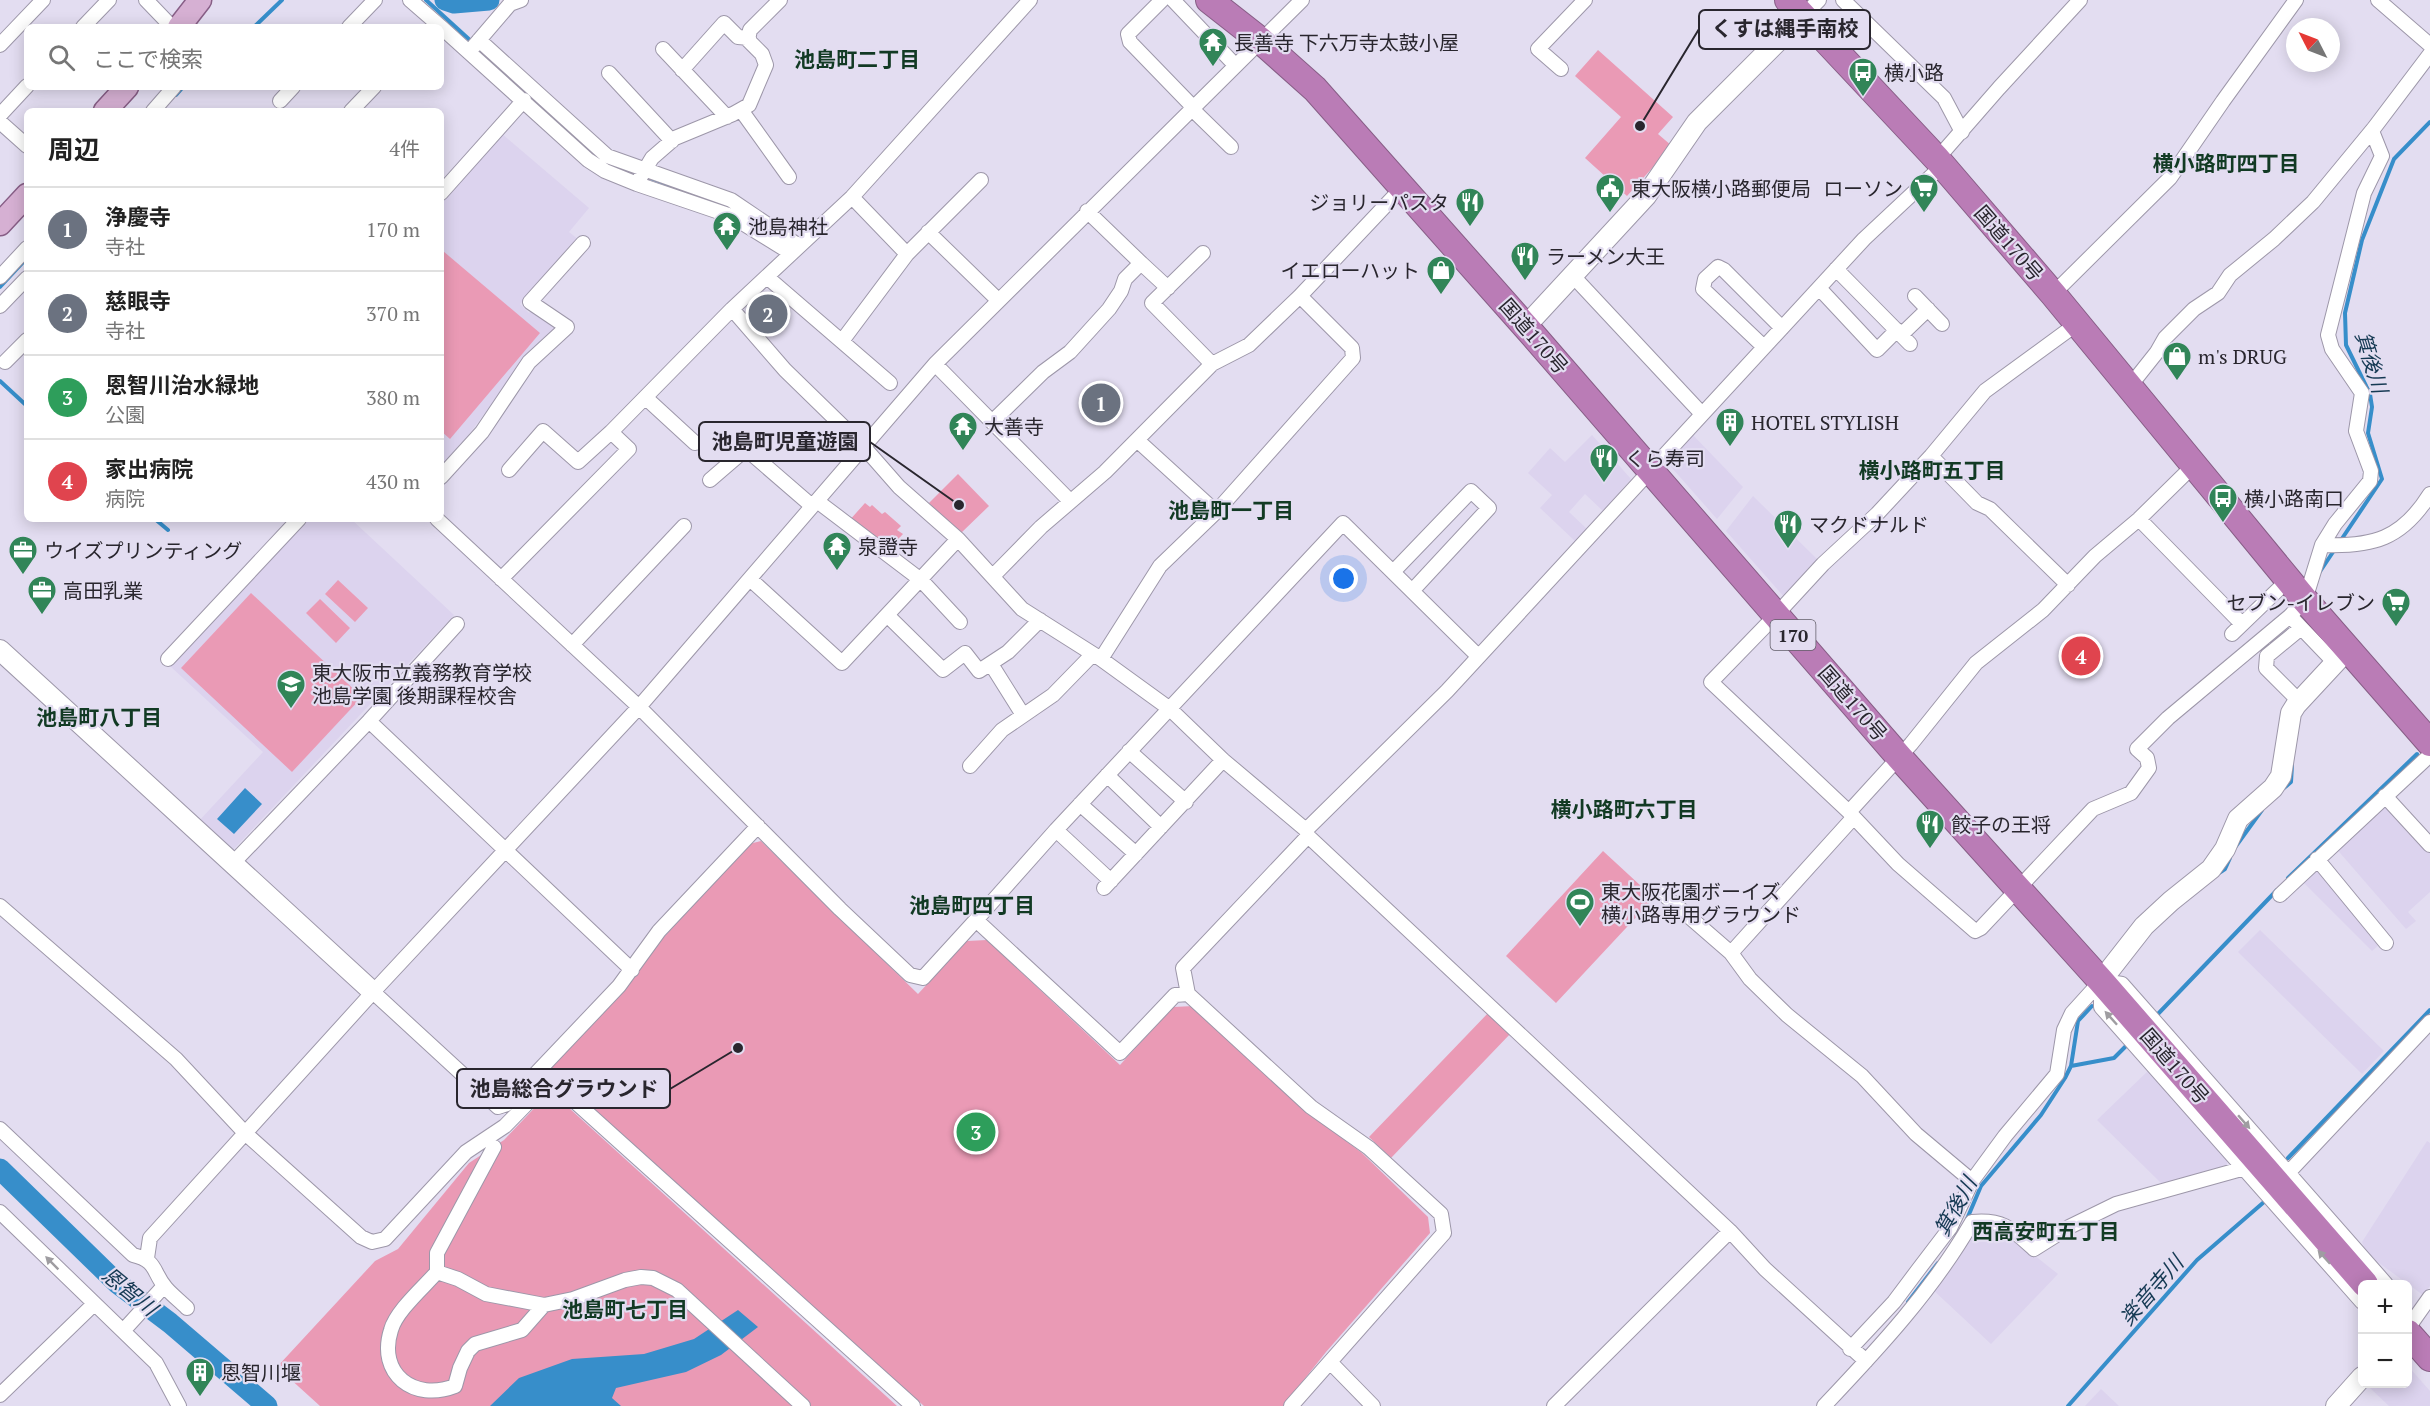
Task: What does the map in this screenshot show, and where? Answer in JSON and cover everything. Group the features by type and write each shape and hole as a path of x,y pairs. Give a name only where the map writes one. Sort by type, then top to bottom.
{"highway":[{"name":"国道170号","path":"1209,0 1260,40 1315,89 1900,758 2101,981 2362,1280"},
{"name":"国道170号","path":"1803,5 2130,386 2288,580 2297,608 2341,656 2430,743"},
{"path":"2409,1334 2430,1359"}],"main road":[{"path":"180,24 200,0"},
{"path":"108,108 124,90"},
{"path":"0,224 24,198"}],"street":[{"path":"0,45 42,0"},
{"path":"86,24 108,0"},
{"path":"146,0 169,24"},
{"path":"353,24 375,0"},
{"path":"410,0 435,24"},
{"path":"469,52 510,4 521,0"},
{"path":"749,38 750,30 780,0"},
{"path":"509,471 543,431 578,462 646,398 732,309 852,197 1030,0"},
{"path":"1162,0 1128,34 1130,42 1232,147"},
{"path":"1173,0 1235,65"},
{"path":"1561,69 1538,49 1585,0"},
{"path":"1843,0 1944,98 1962,132"},
{"path":"1292,1406 1444,1233 1442,1214 1369,1148 1311,1107 1188,994 1183,968 1307,833 1447,691 1836,269 1939,163 1999,88 2080,0"},
{"path":"2053,294 2170,178 2296,0"},
{"path":"2378,0 2430,45"},
{"path":"147,1258 150,1238 504,849 639,707 935,364 1299,1"},
{"path":"1525,327 1646,196 1697,122 1803,5"},
{"path":"637,184 652,158 672,141 749,105 766,66 762,54 749,38 738,37 724,23 682,70"},
{"path":"444,32 524,100 588,160 605,171 731,216 795,250"},
{"path":"479,40 607,156 731,200 795,250"},
{"path":"663,49 727,117"},
{"path":"2130,386 2165,338 2193,309 2218,293 2230,275 2313,202 2372,131 2430,54"},
{"path":"609,73 672,141"},
{"path":"0,115 24,89"},
{"path":"156,108 171,90"},
{"path":"280,101 290,90"},
{"path":"354,108 371,90"},
{"path":"444,190 524,100"},
{"path":"741,110 789,177"},
{"path":"0,122 24,143"},
{"path":"2078,324 1985,391 1931,456 1877,514 1822,564 1711,681 1851,815 1898,864 1975,931 1981,928 2018,890 2093,809 2131,793 2149,768 2147,758 2138,749 2160,726 2297,608 2322,545 2335,524 2370,482 2372,471 2356,431 2362,393 2332,350 2328,335 2364,194 2382,156 2372,131"},
{"path":"842,341 907,254 981,180"},
{"path":"993,576 1041,527 1105,472 1212,364 1249,345 1300,296 1402,188"},
{"path":"852,197 907,254"},
{"path":"1087,211 1168,288"},
{"path":"928,232 998,300"},
{"path":"444,474 482,432 529,362 567,327 530,302 583,243"},
{"path":"0,277 24,251"},
{"path":"1203,253 1152,303 1212,364"},
{"path":"993,421 1043,372 1070,352 1109,309 1121,291 1125,279 1141,263"},
{"path":"1764,347 1703,289 1705,279 1718,267 1724,270 1782,328"},
{"path":"1836,269 1903,336"},
{"path":"1573,276 1702,414"},
{"path":"766,277 890,383"},
{"path":"0,306 24,281"},
{"path":"1819,288 1877,350 1903,336 1928,309"},
{"path":"970,766 1002,730 1058,690 1097,657 1160,566 1216,512 1353,358 1352,348 1300,296"},
{"path":"1915,296 1942,324"},
{"path":"732,309 785,370 863,446 899,487 958,539 1022,609 1097,657 1170,709 1223,760 1307,833 1730,1231 1765,1269 1850,1349 1866,1361"},
{"path":"5,362 24,343"},
{"path":"935,364 1070,501"},
{"path":"646,398 695,443"},
{"path":"501,579 628,449 610,432"},
{"path":"1137,440 1216,512"},
{"path":"710,480 746,449 815,504 921,580 960,622"},
{"path":"1931,456 1977,504 1990,509 2068,585"},
{"path":"1731,953 1900,758 1976,663 2043,610 2096,556 2139,519 2194,465"},
{"path":"1393,572 1471,491 1489,508 1412,591"},
{"path":"2322,545 2352,546 2379,540 2400,531 2430,494"},
{"path":"2139,519 2236,628 2288,580"},
{"path":"168,659 296,522"},
{"path":"440,522 639,707 910,975 923,978 1080,804 1343,523 1478,656"},
{"path":"572,645 684,526"},
{"path":"750,579 842,663 958,539"},
{"path":"1850,1349 1894,1302 1950,1228 1972,1182 2005,1136 2057,1074 2064,1030 2072,1013 2145,926 2171,900 2211,868 2225,849 2238,819 2273,788 2281,776 2291,713 2299,701 2341,656 2301,628 2297,608"},
{"path":"887,615 943,670 965,653 979,671 1019,642 1040,620"},
{"path":"233,863 369,721 457,624"},
{"path":"2299,701 2266,668 2267,656 2301,628"},
{"path":"0,650 498,1107 507,1104 632,970 659,931 758,826"},
{"path":"991,664 1023,715"},
{"path":"369,721 632,970"},
{"path":"1129,751 1186,802"},
{"path":"2280,895 2430,755"},
{"path":"1056,830 1107,885 1223,760"},
{"path":"1107,776 1161,827"},
{"path":"2385,796 2430,845"},
{"path":"1080,804 1136,854"},
{"path":"2317,859 2386,943"},
{"path":"1663,894 1731,953 1750,979 1786,1015 1862,1076 1916,1134 1972,1182"},
{"path":"0,906 176,1059 245,1133 361,1237 372,1242 385,1239 466,1152 505,1126 545,1085"},
{"path":"976,920 1120,1053 1175,994 1188,994"},
{"path":"2101,981 2101,1007 2358,1297"},
{"path":"2101,981 2122,984 2382,1280"},
{"path":"2288,1173 2430,1022"},
{"path":"542,1066 545,1085"},
{"path":"545,1085 561,1089 570,1095 913,1406"},
{"path":"0,1129 133,1255 147,1258 164,1286 187,1308"},
{"path":"494,1148 437,1252 437,1272 405,1308 391,1328 388,1346 396,1375 406,1385 421,1390 435,1392 455,1386 459,1368 475,1344 522,1330 544,1305"},
{"path":"1824,1406 1866,1361 1952,1256 1972,1222 1990,1220 1998,1223 2012,1230 2034,1250 2069,1227 2116,1204 2245,1168"},
{"path":"2,1218 156,1363 179,1406"},
{"path":"1554,1406 1730,1231"},
{"path":"437,1272 459,1279 486,1294 544,1305 573,1299 625,1280 653,1278 677,1290 803,1406"},
{"path":"123,1331 164,1286"},
{"path":"2412,1322 2430,1297"},
{"path":"0,1395 94,1304"},
{"path":"1330,1363 1373,1406"},
{"path":"2336,1406 2358,1381"}],"shaded area":[{"path":"1598,50 1673,117 1658,134 1672,146 1627,196 1585,158 1621,117 1575,76"},
{"path":"501,133 589,208 569,232 579,240 520,304 529,313 532,310 556,324 557,330 528,356 469,434 444,462 444,197"},
{"path":"444,252 540,333 450,439 444,434"},
{"path":"1691,433 1743,487 1717,519 1665,460"},
{"path":"1592,435 1631,479 1603,511 1585,494 1569,512 1587,529 1576,542 1540,508 1552,495 1528,473 1550,448 1565,462"},
{"path":"958,474 989,506 960,534 929,503"},
{"path":"1753,496 1819,561 1786,599 1726,531"},
{"path":"865,503 870,507 872,505 882,514 885,512 901,526 897,530 903,534 886,552 848,522"},
{"name":"東大阪市立義務教育学校 池島学園 後期課程校舎","path":"305,522 354,522 454,615 231,852 198,822 263,752 170,666"},
{"path":"338,580 368,608 355,622 325,594"},
{"path":"251,593 362,697 292,772 181,668"},
{"path":"320,599 350,628 336,643 306,613"},
{"path":"2385,798 2430,850 2430,892 2408,912 2416,921 2406,929 2334,846"},
{"path":"761,841 918,994 967,941 987,940 1120,1065 1173,1007 1194,1006 1306,1111 1362,1153 1428,1217 1430,1233 1326,1352 1283,1406 924,1406 549,1070 632,979 664,937 749,844"},
{"name":"東大阪花園ボーイズ 横小路専用グラウンド","path":"1603,851 1654,898 1556,1003 1506,956"},
{"path":"2316,866 2380,944 2372,951 2300,879"},
{"path":"2260,930 2384,1051 2362,1074 2238,952"},
{"path":"1490,1011 1512,1032 1391,1158 1369,1137"},
{"path":"2149,1070 2227,1160 2227,1167 2163,1185 2097,1120"},
{"path":"544,1098 558,1098 897,1406 320,1406 277,1367 375,1261 398,1249 469,1163 504,1140"},
{"path":"2427,1141 2430,1143 2430,1286 2423,1295 2412,1287 2412,1280 2402,1280 2368,1255 2362,1242"},
{"path":"1992,1222 2058,1274 1991,1344 1931,1288 1976,1224"},
{"path":"2412,1371 2430,1391 2430,1406 2389,1406 2370,1388 2412,1388"},
{"path":"2101,1389 2119,1406 2085,1406"}],"water":[{"path":"245,788 262,804 234,834 217,819"},
{"path":"738,1310 758,1327 721,1355 686,1372 616,1388 612,1398 621,1406 490,1406 519,1378 572,1359 644,1354 694,1339"}],"waterway":[{"path":"257,24 282,0"},
{"path":"426,0 472,42"},
{"path":"445,0 454,3 489,0"},
{"path":"176,95 180,90"},
{"path":"535,100 596,155"},
{"name":"箕後川","path":"2339,543 2382,479 2368,433 2372,407 2370,394 2346,345 2345,313 2362,240 2394,159 2430,122"},
{"path":"602,160 733,208"},
{"path":"0,287 24,261"},
{"path":"0,381 24,403"},
{"path":"159,522 168,530"},
{"name":"箕後川","path":"2319,573 2335,549"},
{"path":"2288,878 2417,754"},
{"name":"箕後川","path":"2284,788 2291,782 2292,765"},
{"name":"箕後川","path":"2236,846 2262,810"},
{"name":"箕後川","path":"2219,873 2225,869 2230,858"},
{"path":"2156,1016 2277,890"},
{"name":"箕後川","path":"1967,1219 1981,1186 2041,1115 2065,1078 2071,1066 2078,1021 2092,1006"},
{"name":"楽音寺川","path":"2288,1158 2430,1010"},
{"path":"2071,1066 2114,1058 2127,1045"},
{"name":"恩智川","path":"0,1169 117,1283 170,1323 267,1406"},
{"name":"楽音寺川","path":"2068,1406 2197,1260 2264,1202"},
{"name":"箕後川","path":"1908,1302 1938,1263"}],"place":[{"name":"長善寺 下六万寺太鼓小屋","path":"1213,68"},
{"name":"横小路","path":"1863,98"},
{"name":"くすは縄手南校","path":"1640,126"},
{"name":"東大阪横小路郵便局","path":"1610,214"},
{"name":"ローソン","path":"1924,214"},
{"name":"ジョリーパスタ","path":"1470,228"},
{"name":"池島神社","path":"727,252"},
{"name":"ラーメン大王","path":"1525,282"},
{"name":"イエローハット","path":"1441,296"},
{"name":"慈眼寺","path":"768,314"},
{"name":"m's DRUG","path":"2177,382"},
{"name":"浄慶寺","path":"1101,403"},
{"name":"HOTEL STYLISH","path":"1730,448"},
{"name":"大善寺","path":"963,452"},
{"name":"くら寿司","path":"1604,484"},
{"name":"池島町児童遊園","path":"959,505"},
{"name":"横小路南口","path":"2223,524"},
{"name":"マクドナルド","path":"1788,550"},
{"name":"泉證寺","path":"837,572"},
{"name":"ウイズプリンティング","path":"23,576"},
{"name":"高田乳業","path":"42,616"},
{"name":"セブン-イレブン","path":"2396,628"},
{"name":"家出病院","path":"2081,656"},
{"name":"東大阪市立義務教育学校 池島学園 後期課程校舎","path":"291,710"},
{"name":"餃子の王将","path":"1930,850"},
{"name":"東大阪花園ボーイズ 横小路専用グラウンド","path":"1580,928"},
{"name":"池島総合グラウンド","path":"738,1048"},
{"name":"恩智川治水緑地","path":"976,1132"},
{"name":"恩智川堰","path":"200,1398"}],"district":[{"name":"池島町二丁目","path":"857,59"},
{"name":"横小路町四丁目","path":"2226,163"},
{"name":"横小路町五丁目","path":"1932,470"},
{"name":"池島町一丁目","path":"1231,510"},
{"name":"池島町八丁目","path":"99,717"},
{"name":"横小路町六丁目","path":"1624,809"},
{"name":"池島町四丁目","path":"972,905"},
{"name":"西高安町五丁目","path":"2046,1231"},
{"name":"池島町七丁目","path":"625,1309"}]}
